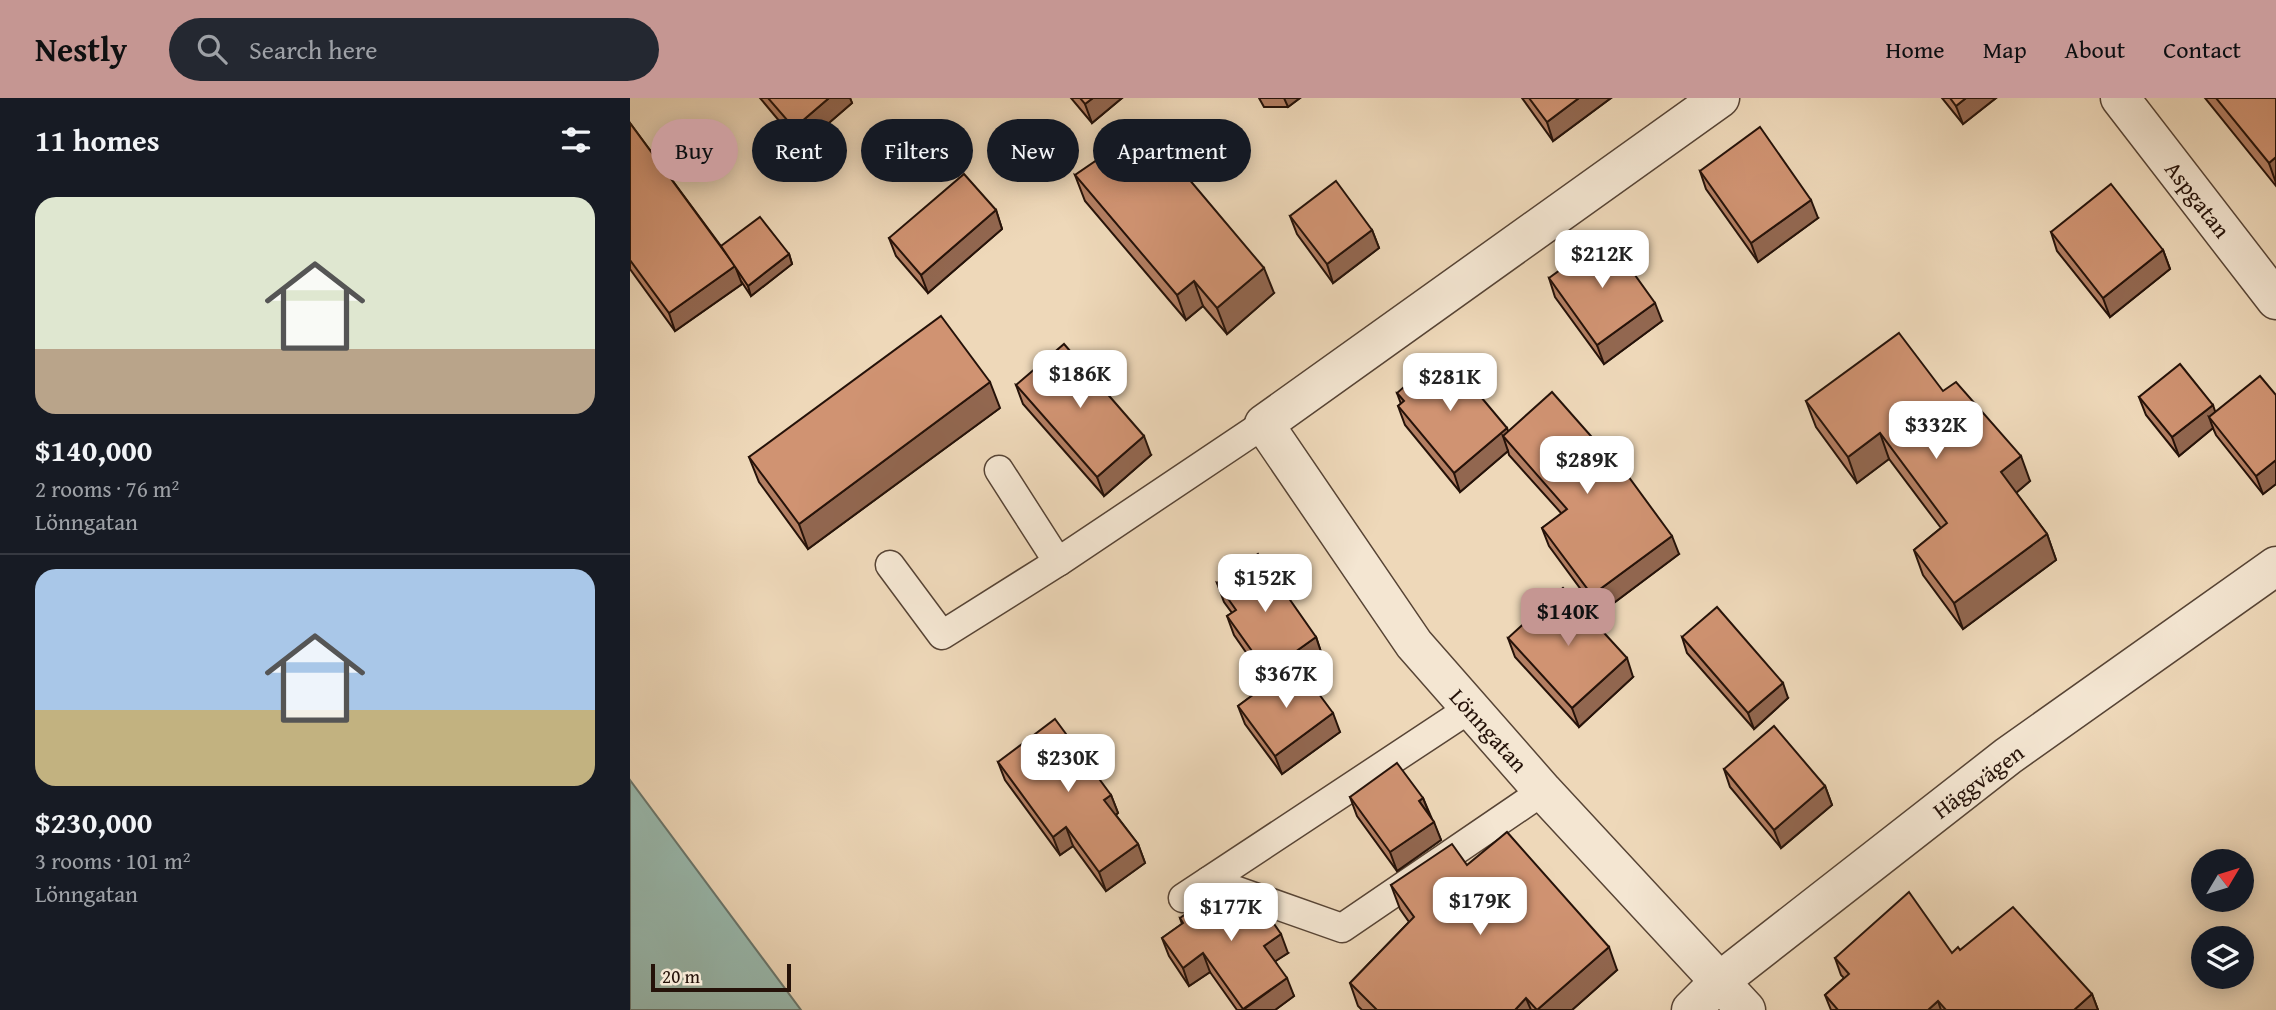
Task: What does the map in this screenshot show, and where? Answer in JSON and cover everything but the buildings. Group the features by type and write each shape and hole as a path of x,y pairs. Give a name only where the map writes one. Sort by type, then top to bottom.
{"street":[{"path":"1264,424 1720,98"},
{"name":"Aspgatan","path":"2120,98 2276,300"},
{"name":"Lönngatan","path":"1264,424 1414,644 1543,792 1746,1010"},
{"name":"Häggvägen","path":"1691,1010 1720,981 2008,756 2276,566"}],"lane":[{"path":"890,565 942,635 1058,562 1264,424"},
{"path":"999,470 1058,562"},
{"path":"1183,898 1469,709"},
{"path":"1209,881 1342,928 1543,792"}],"water":[{"path":"630,780 801,1010 630,1010"}]}
